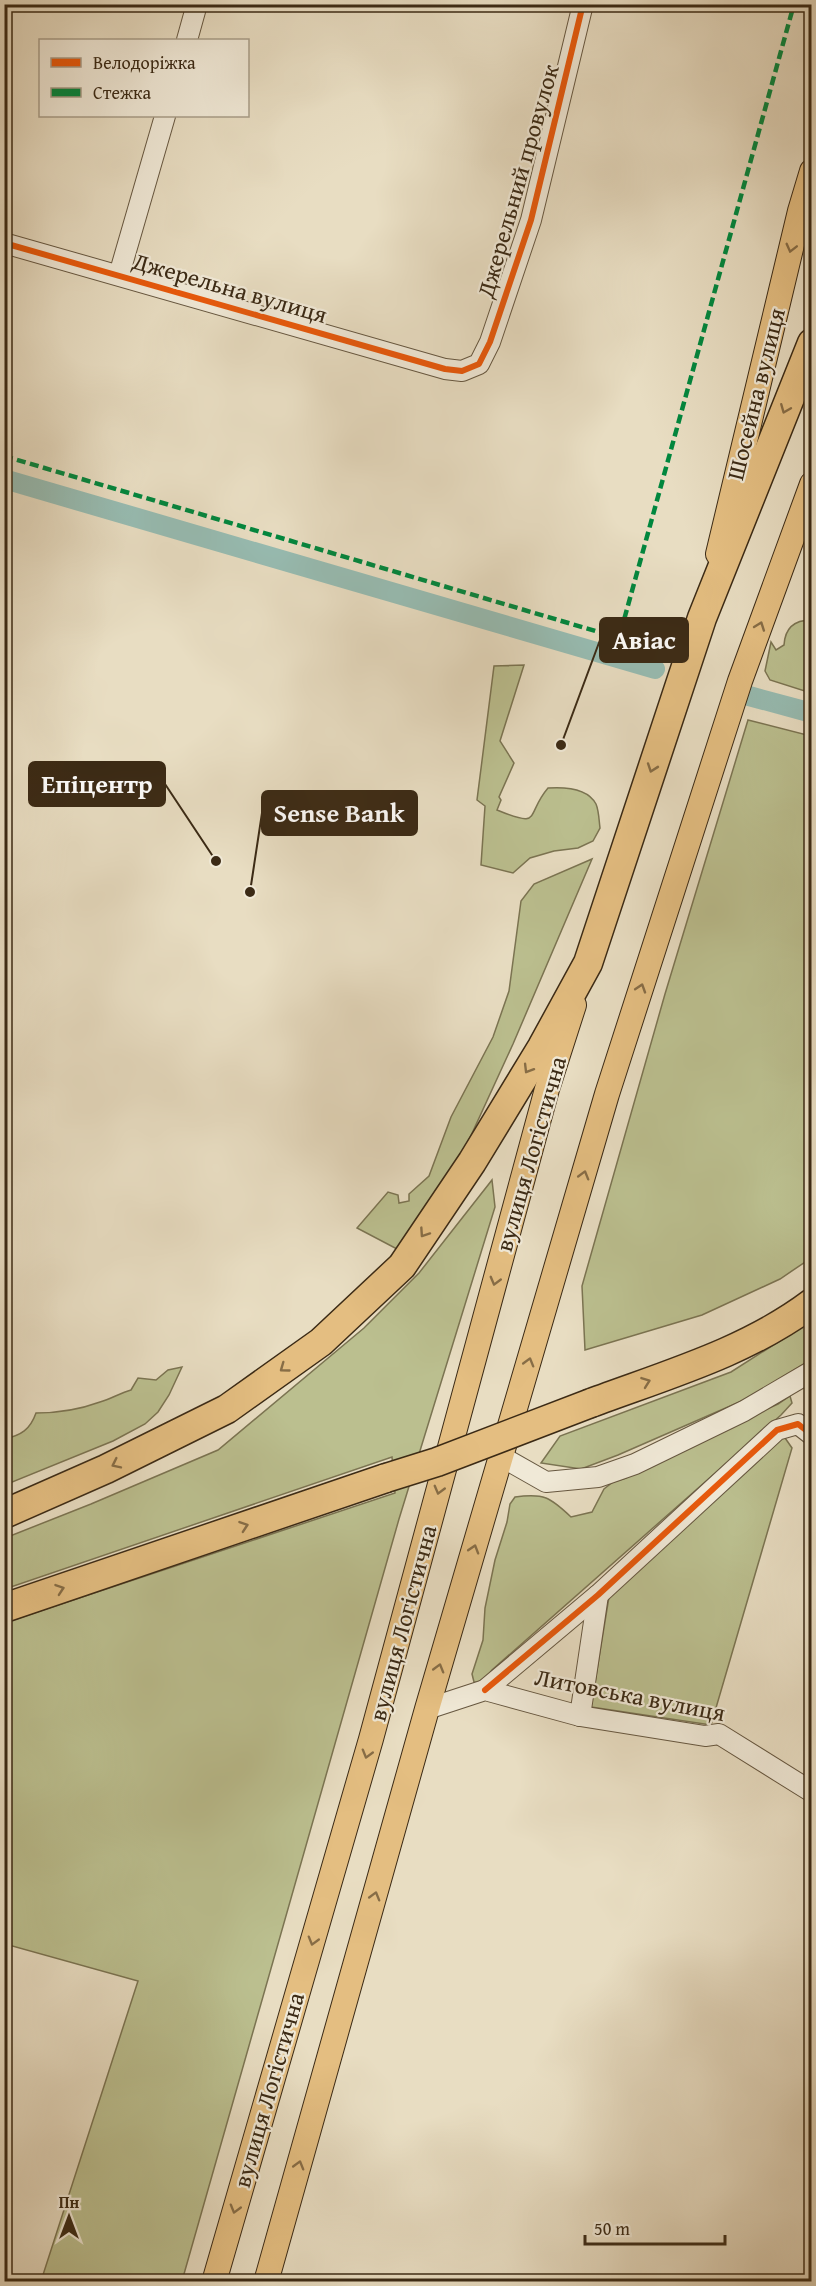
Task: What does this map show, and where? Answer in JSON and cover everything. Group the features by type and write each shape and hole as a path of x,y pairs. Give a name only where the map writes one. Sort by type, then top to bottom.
{"highway":[{"path":"4,1514 106,1469 227,1409 321,1342 402,1266 472,1162 542,1047 588,963 702,618 812,343"},
{"path":"4,1608 437,1462 724,1353 791,1319 812,1303"}],"main road":[{"name":"Шосейна вулиця","path":"702,618 797,222 812,171"},
{"path":"266,2282 427,1708 607,1094 740,681 812,484"},
{"name":"вулиця Логістична","path":"214,2282 371,1739 547,1089 588,963"}],"street":[{"path":"187,39 197,4"},
{"name":"Джерельний провулок","path":"445,369 462,371 479,364 490,342 531,220 583,4"},
{"path":"119,275 165,117"},
{"name":"Джерельна вулиця","path":"4,243 445,369"},
{"path":"502,1456 546,1482 598,1477 635,1464 744,1411 812,1371"},
{"path":"427,1708 485,1690 598,1595 777,1430 798,1424 809,1433"},
{"path":"580,1716 598,1595"},
{"name":"Литовська вулиця","path":"485,1690 580,1716 705,1736 719,1734 812,1792"}],"green space":[{"path":"811,620 811,693 770,680 765,671 771,642 776,650 784,645 788,630 795,623"},
{"path":"524,665 500,741 514,763 499,797 501,800 497,810 527,819 548,788 574,789 587,794 596,804 600,828 593,841 578,848 554,851 530,858 513,873 481,865 485,806 477,800 494,666"},
{"path":"748,720 811,736 811,1258 780,1279 702,1315 585,1350 582,1286 665,994"},
{"path":"592,859 513,1044 451,1179 397,1249 357,1228 388,1192 398,1195 399,1203 409,1201 409,1194 429,1176 451,1117 493,1037 509,991 521,901 534,884"},
{"path":"492,1180 495,1207 399,1519 182,2281 41,2281 138,1981 5,1944 4,1623 395,1493 392,1457 5,1589 5,1538 218,1450 364,1328 419,1273"},
{"path":"811,1321 811,1360 744,1400 581,1469 541,1463 560,1436 731,1372"},
{"path":"182,1367 158,1412 145,1424 113,1441 5,1485 5,1439 24,1431 31,1424 36,1413 68,1410 93,1404 131,1390 138,1378 156,1380 168,1370"},
{"path":"790,1396 792,1403 781,1415 492,1670 482,1683 474,1682 472,1674 483,1640 485,1608 495,1560 510,1504 515,1497 540,1496 546,1498 571,1517 592,1512 604,1489 613,1482 626,1478 656,1459 778,1404"},
{"path":"783,1435 792,1448 711,1725 591,1707 609,1597"}],"waterway":[{"path":"4,479 655,669"},
{"path":"749,696 812,713"}],"marked path":[{"path":"4,456 619,638 794,4"}],"cycle path":[{"path":"4,243 445,369 462,371 479,364 490,342 531,220 583,4"},
{"path":"485,1690 598,1595 777,1430 798,1424 812,1435"}],"place":[{"name":"Авіас","path":"561,745"},
{"name":"Епіцентр","path":"216,861"},
{"name":"Sense Bank","path":"250,892"}]}
